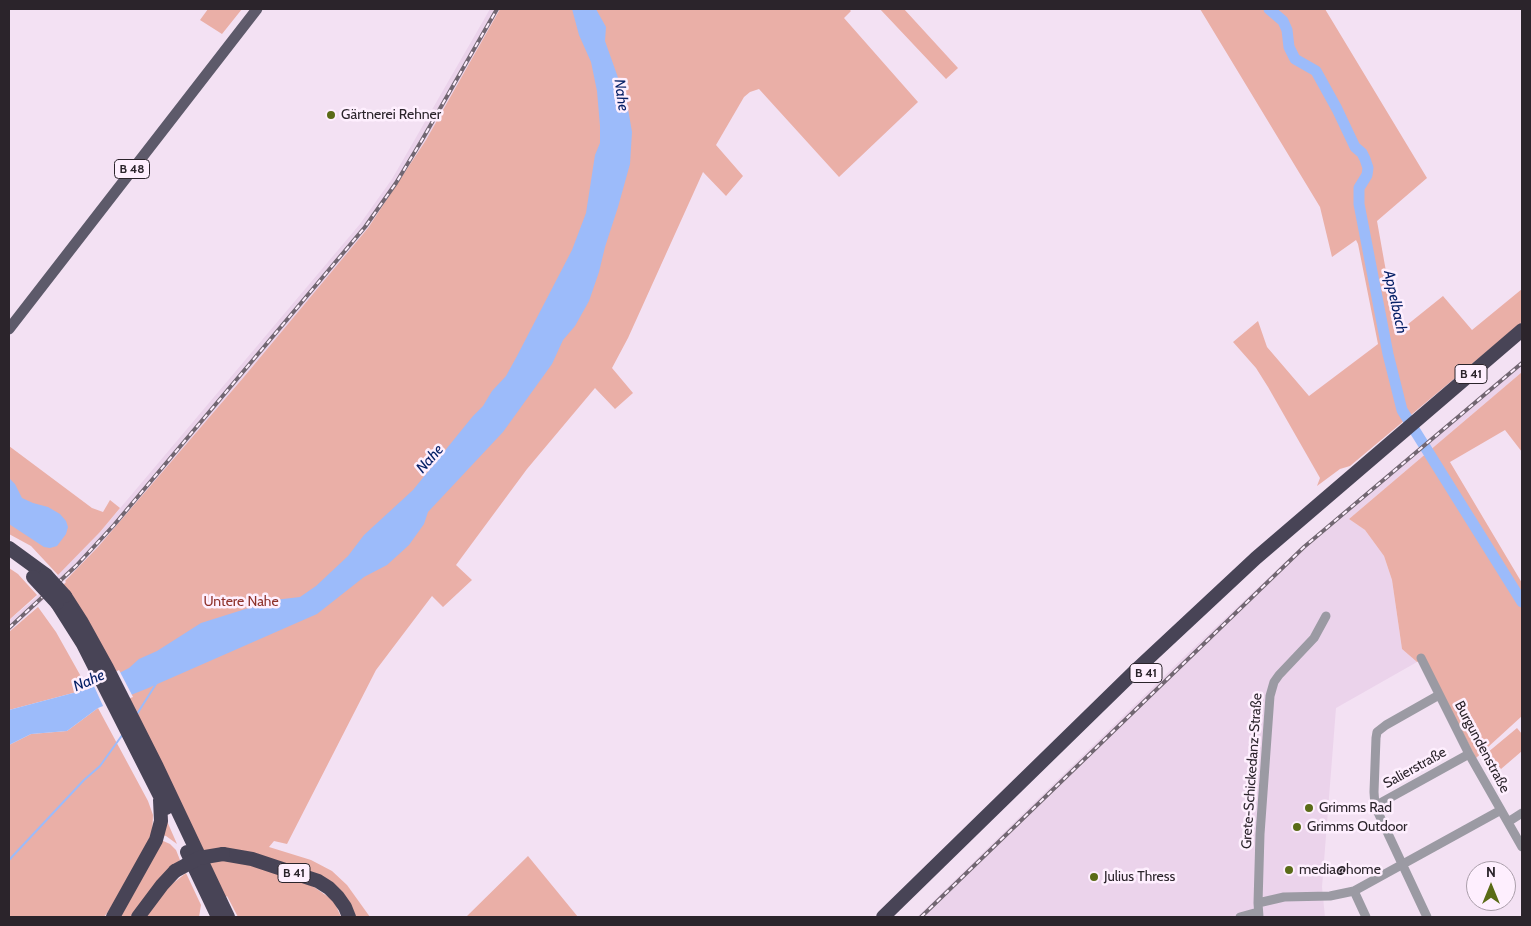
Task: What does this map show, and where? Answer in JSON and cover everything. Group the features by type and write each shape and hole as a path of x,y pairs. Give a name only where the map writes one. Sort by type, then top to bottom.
{"highway":[{"name":"B 41","path":"894,917 1216,605 1522,330"},
{"name":"B 41","path":"1421,421 1522,340"},
{"name":"B 41","path":"883,917 1211,599 1304,515 1404,436"},
{"path":"9,552 40,576 61,600 72,624 103,671 228,917"},
{"path":"152,769 160,796 218,917"},
{"path":"113,917 158,836 161,821 160,796"},
{"name":"B 41","path":"138,917 175,871 199,858 223,854 252,859 318,881 338,896 350,917"}],"main road":[{"name":"B 48","path":"9,329 257,9"}],"street":[{"name":"Grete-Schickedanz-Straße","path":"1258,911 1260,834 1270,696 1274,682 1314,638 1326,616"},
{"name":"Burgundenstraße","path":"1421,658 1468,754 1522,847"},
{"path":"1427,917 1375,806 1377,732 1439,695"},
{"name":"Salierstraße","path":"1375,806 1468,754"},
{"path":"1240,917 1258,911 1284,897 1330,896 1354,891 1500,810"},
{"path":"1508,822 1522,813"},
{"path":"1354,891 1366,917"}],"shaded area":[{"path":"490,9 500,9 426,140 368,228 317,291 108,537 78,568 9,632 9,620 32,601 100,532 360,224 392,179"},
{"path":"1522,360 1522,372 1349,519 1365,530 1384,556 1392,580 1402,649 1417,662 1336,708 1322,887 1325,917 917,917 1186,655 1301,547"}],"green space":[{"path":"208,9 242,9 222,34 200,20"},
{"name":"Untere Nahe","path":"500,9 849,9 851,11 844,18 918,102 839,177 759,89 750,92 744,97 716,145 743,176 726,196 703,172 628,338 612,368 633,393 615,409 595,388 527,469 456,565 472,580 443,607 432,596 376,670 287,844 274,841 269,847 311,860 332,871 347,885 370,917 355,917 336,887 253,866 282,874 314,887 334,901 341,917 238,917 227,896 224,899 61,587 98,547 243,378 368,228 426,140"},
{"path":"880,9 904,9 958,68 946,79"},
{"path":"1200,9 1325,9 1427,178 1377,221 1397,333 1443,296 1472,330 1522,289 1522,322 1350,466 1340,469 1317,486 1320,478 1268,387 1256,368 1233,342 1258,321 1267,347 1309,396 1378,344 1358,244 1356,240 1332,257 1320,207"},
{"path":"1522,372 1522,452 1505,430 1450,462 1522,583 1522,716 1476,758 1424,659 1417,662 1402,649 1392,580 1384,556 1365,530 1349,519"},
{"path":"9,446 92,508 103,512 110,500 120,508 100,532 58,575 31,546 9,534"},
{"path":"9,568 18,574 37,595 9,620"},
{"path":"38,607 56,632 88,689 9,710 9,632"},
{"path":"98,708 148,801 153,815 152,836 118,899 104,917 9,917 9,745 31,734 67,731"},
{"path":"1517,728 1522,734 1522,751 1501,769 1487,753"},
{"path":"163,812 177,844 162,835"},
{"path":"161,840 170,844 176,850 180,860 165,873 130,917 118,917"},
{"path":"528,856 578,917 466,917"},
{"path":"186,873 201,905 199,917 144,917 167,888"}],"water":[{"name":"Nahe","path":"572,9 596,9 606,27 605,41 627,103 632,132 630,164 589,301 575,326 563,340 552,364 503,432 428,512 424,524 409,545 387,565 364,577 317,614 98,708 67,731 31,734 9,745 9,710 88,689 129,668 139,659 157,651 201,623 274,600 300,597 316,586 348,556 364,535 413,490 506,376 572,250 586,213 595,155 600,143 597,91 591,62 579,35"},
{"path":"9,478 15,484 22,498 48,507 60,514 66,521 68,527 66,534 57,546 44,547 9,524"}],"pier":[{"path":"119,670 133,697 104,708 93,684"}],"waterway":[{"name":"Appelbach","path":"1269,9 1283,21 1287,30 1289,47 1295,59 1316,71 1355,147 1362,153 1368,168 1367,175 1359,188 1359,204 1388,354 1402,410 1522,602"},
{"path":"137,714 156,684"},
{"path":"9,860 84,780 100,766 123,734"}],"railway":[{"path":"9,628 76,566 114,525 365,227 396,183 497,9"},
{"path":"921,917 1304,547 1522,363"}],"place":[{"name":"Gärtnerei Rehner","path":"331,115"},
{"name":"Grimms Rad","path":"1309,808"},
{"name":"Grimms Outdoor","path":"1297,827"},
{"name":"media@home","path":"1289,870"},
{"name":"Julius Thress","path":"1094,877"}]}
